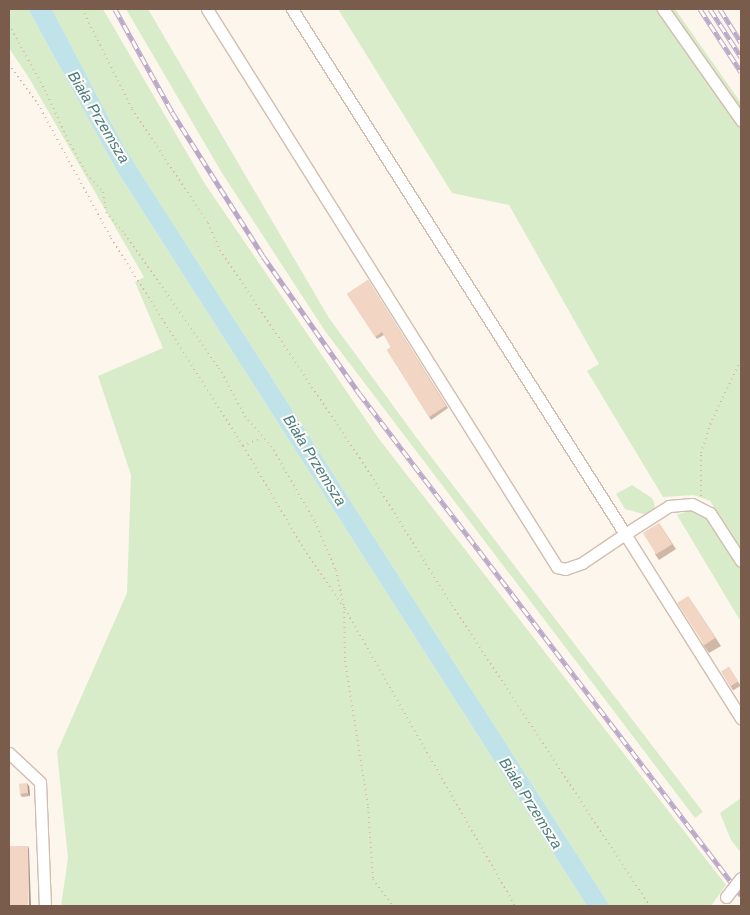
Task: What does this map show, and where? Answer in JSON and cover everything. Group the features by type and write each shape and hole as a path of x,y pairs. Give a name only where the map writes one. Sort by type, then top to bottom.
{"street":[{"path":"207,9 557,567 565,569 582,563 669,506 692,504 710,513 741,561"},
{"path":"292,9 741,718"},
{"path":"663,9 741,120"},
{"path":"9,753 40,782 45,906"},
{"path":"725,902 741,878"}],"path":[{"path":"82,9 132,110 208,223 220,250 360,458 452,605 650,906"},
{"path":"9,25 45,90 68,140 87,174 103,192 106,212 177,308 262,437 271,446 315,522 336,570 344,607 345,661 368,807 373,879 392,906"},
{"path":"9,64 38,104 111,238 243,446 304,549 344,607 515,906"},
{"path":"692,504 703,495 701,453 703,445 741,360"},
{"path":"243,446 262,437"}],"green space":[{"path":"9,9 28,9 117,171 587,906 61,906 68,858 57,752 127,593 131,475 98,376 163,348 135,282 144,277 29,78 9,48"},
{"path":"52,9 103,9 205,184 379,439 726,885 711,906 610,906 124,147"},
{"path":"126,9 148,9 329,318 416,437 703,812 695,818 325,331 222,173"},
{"path":"338,9 675,9 741,103 741,549 710,501 694,495 663,497 587,371 599,364 509,205 452,193"},
{"path":"632,485 652,498 655,505 653,512 647,515 625,509 616,494"},
{"path":"697,508 704,513 741,569 741,622 677,515"},
{"path":"741,798 741,853 731,840 720,813"}],"water":[{"name":"Biała Przemsza","path":"28,9 52,9 124,147 610,906 587,906 117,171"}],"building":[{"path":"368,280 446,406 429,417 387,350 391,347 382,332 375,337 347,294"},
{"path":"659,523 672,544 656,554 643,533"},
{"path":"688,596 715,638 704,645 677,603"},
{"path":"729,667 738,681 731,686 721,672"},
{"path":"27,783 28,793 20,794 19,784"},
{"path":"9,846 28,846 28,906 9,906"}],"railway":[{"path":"115,9 172,112 263,256 359,393 741,895"},
{"path":"700,9 741,72"},
{"path":"710,9 741,57"},
{"path":"720,9 741,42"}]}
